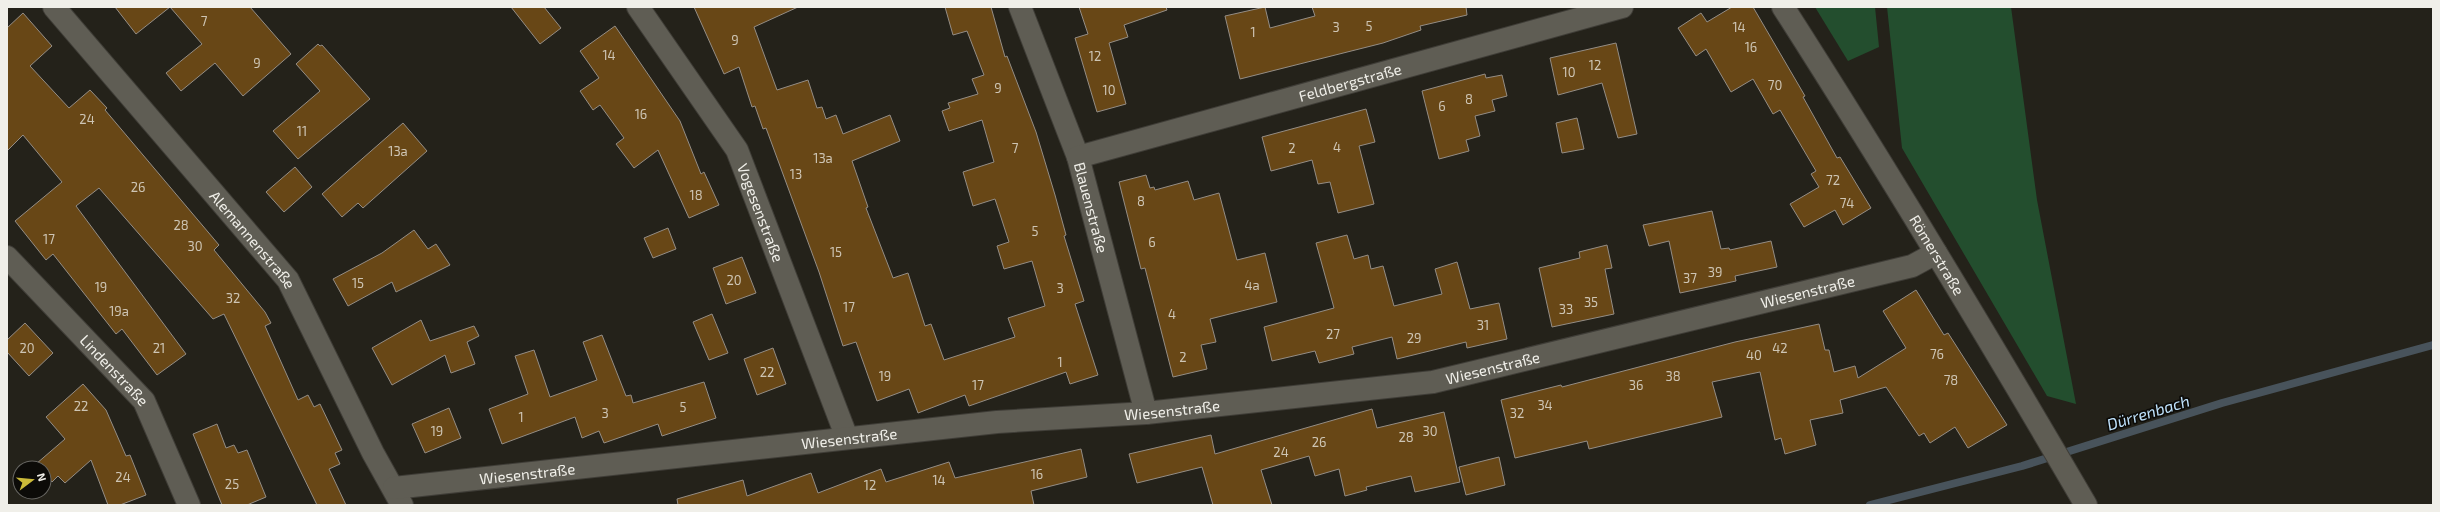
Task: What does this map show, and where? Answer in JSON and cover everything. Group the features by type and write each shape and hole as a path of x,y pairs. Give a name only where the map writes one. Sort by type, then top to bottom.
{"street":[{"name":"Alemannenstraße","path":"54,7 288,280 373,453 398,496"},
{"name":"Vogesenstraße","path":"638,7 737,150 847,438"},
{"name":"Blauenstraße","path":"1020,7 1078,157 1146,413"},
{"name":"Feldbergstraße","path":"1078,157 1622,7"},
{"name":"Römerstraße","path":"1783,7 1877,154 2050,442 2086,505"},
{"name":"Wiesenstraße","path":"398,496 847,438 997,422 1146,413 1433,382 1912,266 1936,253"},
{"name":"Lindenstraße","path":"7,257 144,401 189,505"}],"green space":[{"path":"1815,7 1875,7 1879,47 1848,61"},
{"path":"1887,7 2011,7 2037,200 2076,404 2047,396 1902,148"}],"building":[{"path":"115,7 170,7 136,34"},
{"path":"170,7 250,7 291,54 243,96 215,63 181,91 166,73 202,44"},
{"path":"511,7 544,7 561,28 540,44"},
{"path":"694,7 798,7 754,27 777,90 808,80 817,108 822,107 826,119 836,115 843,134 890,115 900,141 852,161 868,207 866,208 893,278 908,273 925,326 931,324 944,360 1015,337 1008,318 1045,306 1032,261 1004,269 997,246 1009,242 995,199 973,206 963,172 994,162 982,120 949,131 942,111 950,108 948,103 978,94 972,79 984,75 967,31 953,35 945,7 991,7 1005,57 1007,56 1036,132 1055,195 1066,235 1064,236 1084,301 1075,304 1098,375 1070,384 1066,372 969,406 965,395 918,413 909,389 877,401 856,342 843,346 819,272 766,128 763,129 755,106 752,107 739,67 724,74"},
{"path":"1079,7 1166,7 1167,10 1124,25 1128,37 1109,43 1126,104 1097,112 1075,38 1088,34"},
{"path":"1265,7 1270,28 1315,16 1312,7 1466,7 1467,15 1420,26 1421,30 1383,43 1240,79 1225,16"},
{"path":"1732,7 1753,7 1805,96 1803,97 1837,158 1840,157 1871,208 1843,225 1835,210 1804,227 1790,204 1819,187 1811,174 1816,171 1780,110 1773,114 1753,79 1731,92 1706,49 1696,56 1678,28 1701,13 1707,22"},
{"path":"23,13 52,46 30,66 69,108 90,90 107,108 105,110 219,245 214,250 265,312 271,323 265,326 298,400 308,395 314,407 320,404 342,450 335,453 340,464 329,469 346,505 317,505 224,314 213,319 99,188 76,206 186,354 157,375 122,329 116,334 53,254 46,260 15,221 62,182 23,135 7,151 7,28"},
{"path":"615,26 680,121 701,174 704,172 719,205 689,218 658,150 634,168 616,144 624,138 600,105 593,110 580,91 599,78 580,51"},
{"path":"1616,43 1637,134 1618,138 1602,83 1558,95 1550,58"},
{"path":"318,44 320,46 322,45 370,99 298,159 273,131 320,91 296,64"},
{"path":"1485,74 1486,78 1502,75 1507,96 1492,100 1495,111 1475,116 1480,136 1466,140 1469,151 1439,159 1422,91"},
{"path":"1366,109 1375,142 1359,146 1374,204 1338,213 1330,182 1318,184 1312,160 1271,171 1262,137"},
{"path":"1577,118 1584,149 1562,153 1556,123"},
{"path":"403,123 427,151 363,208 358,203 342,217 322,194"},
{"path":"295,167 312,187 284,212 266,192"},
{"path":"1146,175 1150,188 1154,187 1155,190 1188,181 1194,200 1219,193 1237,260 1265,253 1277,302 1210,319 1216,342 1201,345 1207,369 1173,377 1145,268 1141,269 1119,182"},
{"path":"1712,211 1721,249 1729,248 1730,250 1771,241 1777,267 1735,276 1736,281 1680,293 1669,241 1649,246 1643,225"},
{"path":"668,228 676,249 653,258 644,238"},
{"path":"414,230 428,249 436,244 450,265 396,292 392,282 348,306 333,279 382,253"},
{"path":"1347,235 1354,259 1368,255 1371,269 1383,266 1394,306 1442,294 1435,269 1457,262 1470,309 1499,303 1507,339 1467,348 1466,342 1397,359 1392,337 1352,347 1354,354 1319,363 1315,351 1272,361 1264,327 1334,308 1316,243"},
{"path":"1607,245 1612,268 1605,269 1614,314 1552,327 1539,268 1580,258 1579,252"},
{"path":"742,257 756,293 726,304 713,268"},
{"path":"1916,290 1944,335 1948,333 2007,425 1968,448 1955,427 1930,443 1924,433 1919,436 1886,387 1840,400 1843,413 1810,420 1816,445 1785,454 1781,438 1775,440 1760,372 1712,382 1722,417 1589,449 1587,441 1515,458 1501,400 1561,385 1562,387 1735,342 1819,324 1825,350 1829,350 1834,372 1855,366 1858,378 1906,348 1883,311"},
{"path":"712,314 728,353 709,360 693,322"},
{"path":"421,320 430,341 474,326 479,336 467,342 475,364 451,373 445,355 392,385 372,348"},
{"path":"25,323 53,353 29,376 7,352 7,340"},
{"path":"602,335 626,396 631,395 633,403 704,382 716,418 662,436 658,424 604,443 599,431 582,438 575,417 502,444 489,409 528,394 515,356 534,350 550,397 597,380 583,342"},
{"path":"773,348 786,384 757,395 744,359"},
{"path":"83,384 106,410 126,456 130,455 146,495 120,505 108,505 91,460 65,483 58,476 52,482 52,460 41,460 65,439 46,417"},
{"path":"449,408 461,438 425,453 412,424"},
{"path":"1372,409 1377,428 1444,412 1460,482 1415,492 1411,476 1366,487 1367,490 1345,496 1339,469 1315,476 1309,456 1261,470 1272,505 1213,505 1202,467 1137,483 1129,454 1211,435 1215,454"},
{"path":"217,424 226,448 234,445 238,453 247,450 266,497 247,505 222,505 193,434"},
{"path":"1081,449 1087,477 1031,491 1034,505 678,505 677,499 743,480 747,496 811,473 818,493 881,469 886,482 949,462 955,478"},
{"path":"1499,457 1505,485 1466,495 1459,467"}],"waterway":[{"name":"Dürrenbach","path":"1870,505 2022,466 2222,403 2433,345"}]}
